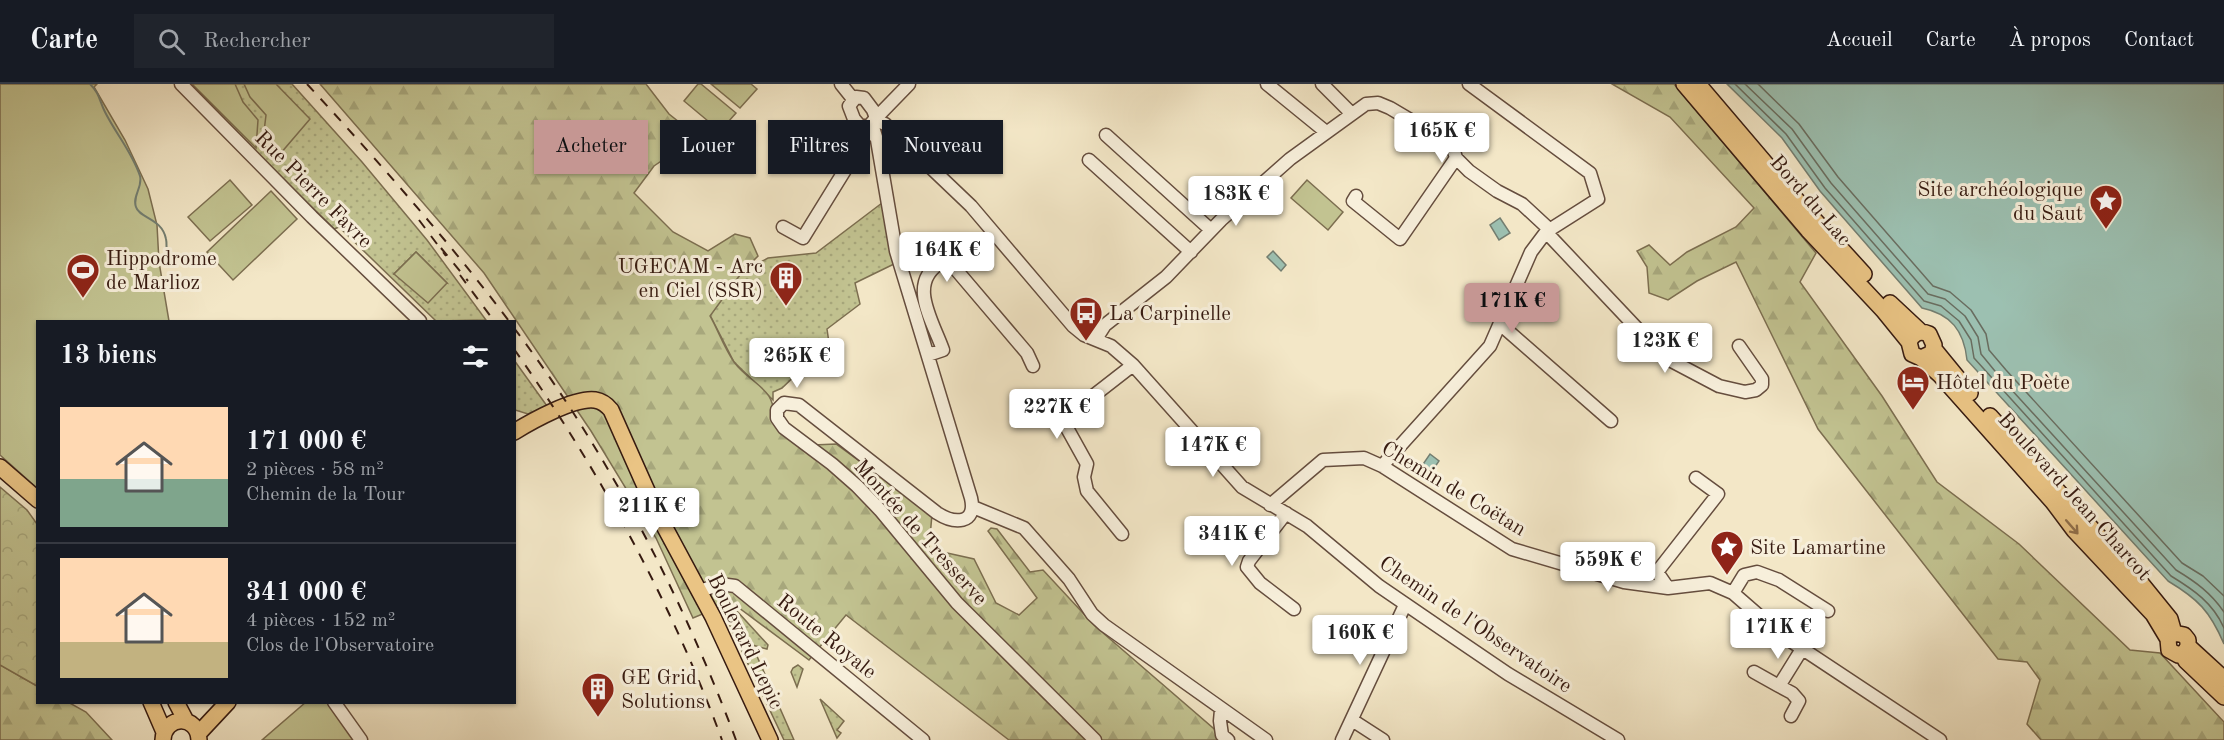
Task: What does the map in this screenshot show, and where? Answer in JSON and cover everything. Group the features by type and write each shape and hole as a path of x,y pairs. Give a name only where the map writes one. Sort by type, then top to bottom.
{"main road":[{"name":"Bord du Lac","path":"1684,84 1808,230 1883,310 1915,337"},
{"name":"Bord du Lac","path":"1698,84 1801,205 1901,315 1915,337"},
{"path":"1915,337 1932,337 1934,349 1929,356 1921,358 1912,354 1915,337"},
{"name":"Boulevard Jean Charcot","path":"1934,349 1979,404 2140,582 2170,619 2171,636 2167,645 2169,650 2175,654 2185,650"},
{"name":"Boulevard Jean Charcot","path":"1921,358 1940,375 2074,530 2171,636"},
{"name":"Boulevard Lepic","path":"516,430 584,400 600,402 611,410 656,511 700,591 770,740"},
{"path":"0,467 36,500"},
{"name":"Boulevard Jean Charcot","path":"2185,650 2224,679"},
{"name":"Boulevard Jean Charcot","path":"2185,650 2186,661 2224,697"},
{"path":"152,704 163,736"},
{"path":"177,704 194,729"},
{"path":"194,729 213,717 226,704"},
{"path":"163,736 170,724 175,721 194,729"}],"street":[{"name":"Rue Pierre Favre","path":"182,84 312,217 419,320"},
{"path":"841,84 853,99"},
{"path":"909,84 875,117 860,126 854,119 849,106 853,99 864,98 875,117 896,251 973,507 1024,528 1069,579 1092,614 1104,625 1266,740"},
{"path":"1267,84 1326,132"},
{"path":"1322,84 1351,113"},
{"path":"1382,466 1490,346 1531,252 1547,230 1598,199 1590,173 1469,84"},
{"path":"1096,339 1105,325 1166,277 1211,230 1290,159 1351,113 1366,104 1378,103 1444,140 1453,148 1456,158 1469,171 1497,191 1522,204 1664,357 1719,386 1745,392 1756,390 1762,385 1762,379 1739,346"},
{"path":"783,227 803,238 866,136 875,117"},
{"name":"Chemin de l'Observatoire","path":"875,117 961,196 1009,249 1072,326 1084,335 1111,346 1133,365 1237,482 1252,494 1315,531 1379,586 1508,674 1618,740"},
{"path":"1106,135 1211,230"},
{"path":"1356,196 1353,201 1400,239 1456,158"},
{"path":"1089,160 1191,252"},
{"path":"928,355 943,350 923,296 923,286 931,271 942,262 953,266 1027,353 1033,366"},
{"path":"1500,324 1611,421"},
{"path":"1122,534 1087,490 1084,477 1087,464 1067,428 1068,421 1088,400 1133,365"},
{"name":"Montée de Tresserve","path":"973,507 964,520 949,520 799,405 784,403 777,411 777,418 784,428 857,486 880,510 957,603 1095,740"},
{"name":"Chemin de Coëtan","path":"1270,505 1323,460 1364,458 1382,466 1512,549 1624,582 1668,588 1710,584 1733,593 1780,634 1940,740"},
{"path":"1668,588 1658,572 1718,494 1696,478"},
{"path":"1286,513 1249,561 1247,567 1260,584 1294,609"},
{"path":"1733,593 1744,575 1756,572 1779,580 1828,611"},
{"name":"Route Royale","path":"700,591 720,584 735,586 923,740"},
{"path":"1342,740 1406,604"},
{"path":"1779,686 1802,649"},
{"path":"1754,672 1792,693 1799,701 1791,716"},
{"path":"335,704 361,740"},
{"path":"1221,710 1222,735 1228,740"},
{"path":"1352,720 1383,740"}],"green space":[{"name":"Hippodrome de Marlioz","path":"0,84 97,84 94,87 125,140 148,189 157,225 159,262 169,320 36,320 36,487 0,455"},
{"path":"188,84 292,84 362,162 427,240 486,320 435,320 339,227 334,229","holes":["416,252 447,283 394,274"]},
{"path":"192,84 235,84 243,102 258,120 256,148"},
{"path":"244,84 276,84 310,119 274,161 262,148 266,115 250,97"},
{"path":"320,84 646,84 669,114 676,120 660,120 660,162 654,166 634,193 673,232 708,251 735,234 750,238 758,256 742,272 710,316 734,362 767,394 773,410 773,421 813,445 836,444 932,514 929,549 974,559 996,603 1019,615 1037,598 988,531 991,528 997,529 1030,572 1043,570 1095,626 1227,740 1009,740 846,615 809,660 731,602 693,618 656,538 591,431 484,273"},
{"path":"698,84 701,84 736,113 730,120 707,120 684,101"},
{"path":"711,84 751,84 757,89 740,108"},
{"path":"1612,84 1674,84 1816,253 1800,282 1882,396 1937,482 2019,544 2130,650 2160,653 2224,722 2224,740 2041,740 2027,724 2040,680 2027,662 1998,659 1818,429 1736,262 1697,281 1668,300 1649,293 1647,267 1637,251 1649,245 1670,265 1687,252 1736,227 1754,208 1670,117"},
{"path":"230,180 252,205 210,241 188,217"},
{"path":"1307,180 1343,212 1328,230 1291,198"},
{"path":"271,191 297,219 233,280 207,252"},
{"path":"882,203 894,264 855,283 860,304 827,329 829,343 782,388 773,392 773,400 734,362 710,315 742,272 768,258 816,253"},
{"path":"416,252 447,283 428,303 394,274"},
{"path":"516,363 547,406 528,414 516,410"},
{"path":"0,487 27,510 36,523 36,685 0,665"},
{"path":"716,596 730,596 736,610 768,645 767,649 752,645 794,740 784,740"},
{"path":"0,665 36,685 36,704 72,704 86,712 112,740 0,740"},
{"path":"798,665 803,669 797,687 791,672"},
{"path":"820,699 844,721 837,730 841,733 837,738"},
{"path":"304,704 331,704 357,740 262,740"}],"water":[{"path":"1727,84 2224,84 2224,644 2214,623 2202,607 2168,581 1967,360 1963,340 1954,325 1941,315 1922,308 1820,191 1782,138"},
{"path":"1500,218 1510,233 1499,240 1490,225"},
{"path":"1273,251 1286,265 1281,271 1267,257"},
{"path":"1430,454 1439,461 1428,477 1419,470"}],"waterway":[{"path":"90,84 98,94 105,112 133,159 140,176 141,180 135,199 136,207 141,214 156,223 164,232 167,253"}],"railway":[{"path":"307,84 411,200 508,320"},
{"path":"419,220 446,256"},
{"path":"441,248 468,281"},
{"path":"460,275 493,320"},
{"path":"516,331 580,423 640,526 692,633 736,740"},
{"path":"516,352 575,442 631,538 680,637 722,740"}],"place":[{"name":"Site archéologique du Saut","path":"2106,230"},
{"name":"Hippodrome de Marlioz","path":"83,299"},
{"name":"UGECAM - Arc en Ciel (SSR)","path":"786,307"},
{"name":"La Carpinelle","path":"1086,342"},
{"name":"Hôtel du Poète","path":"1913,411"},
{"name":"Site Lamartine","path":"1727,576"},
{"name":"GE Grid Solutions","path":"598,718"}]}
